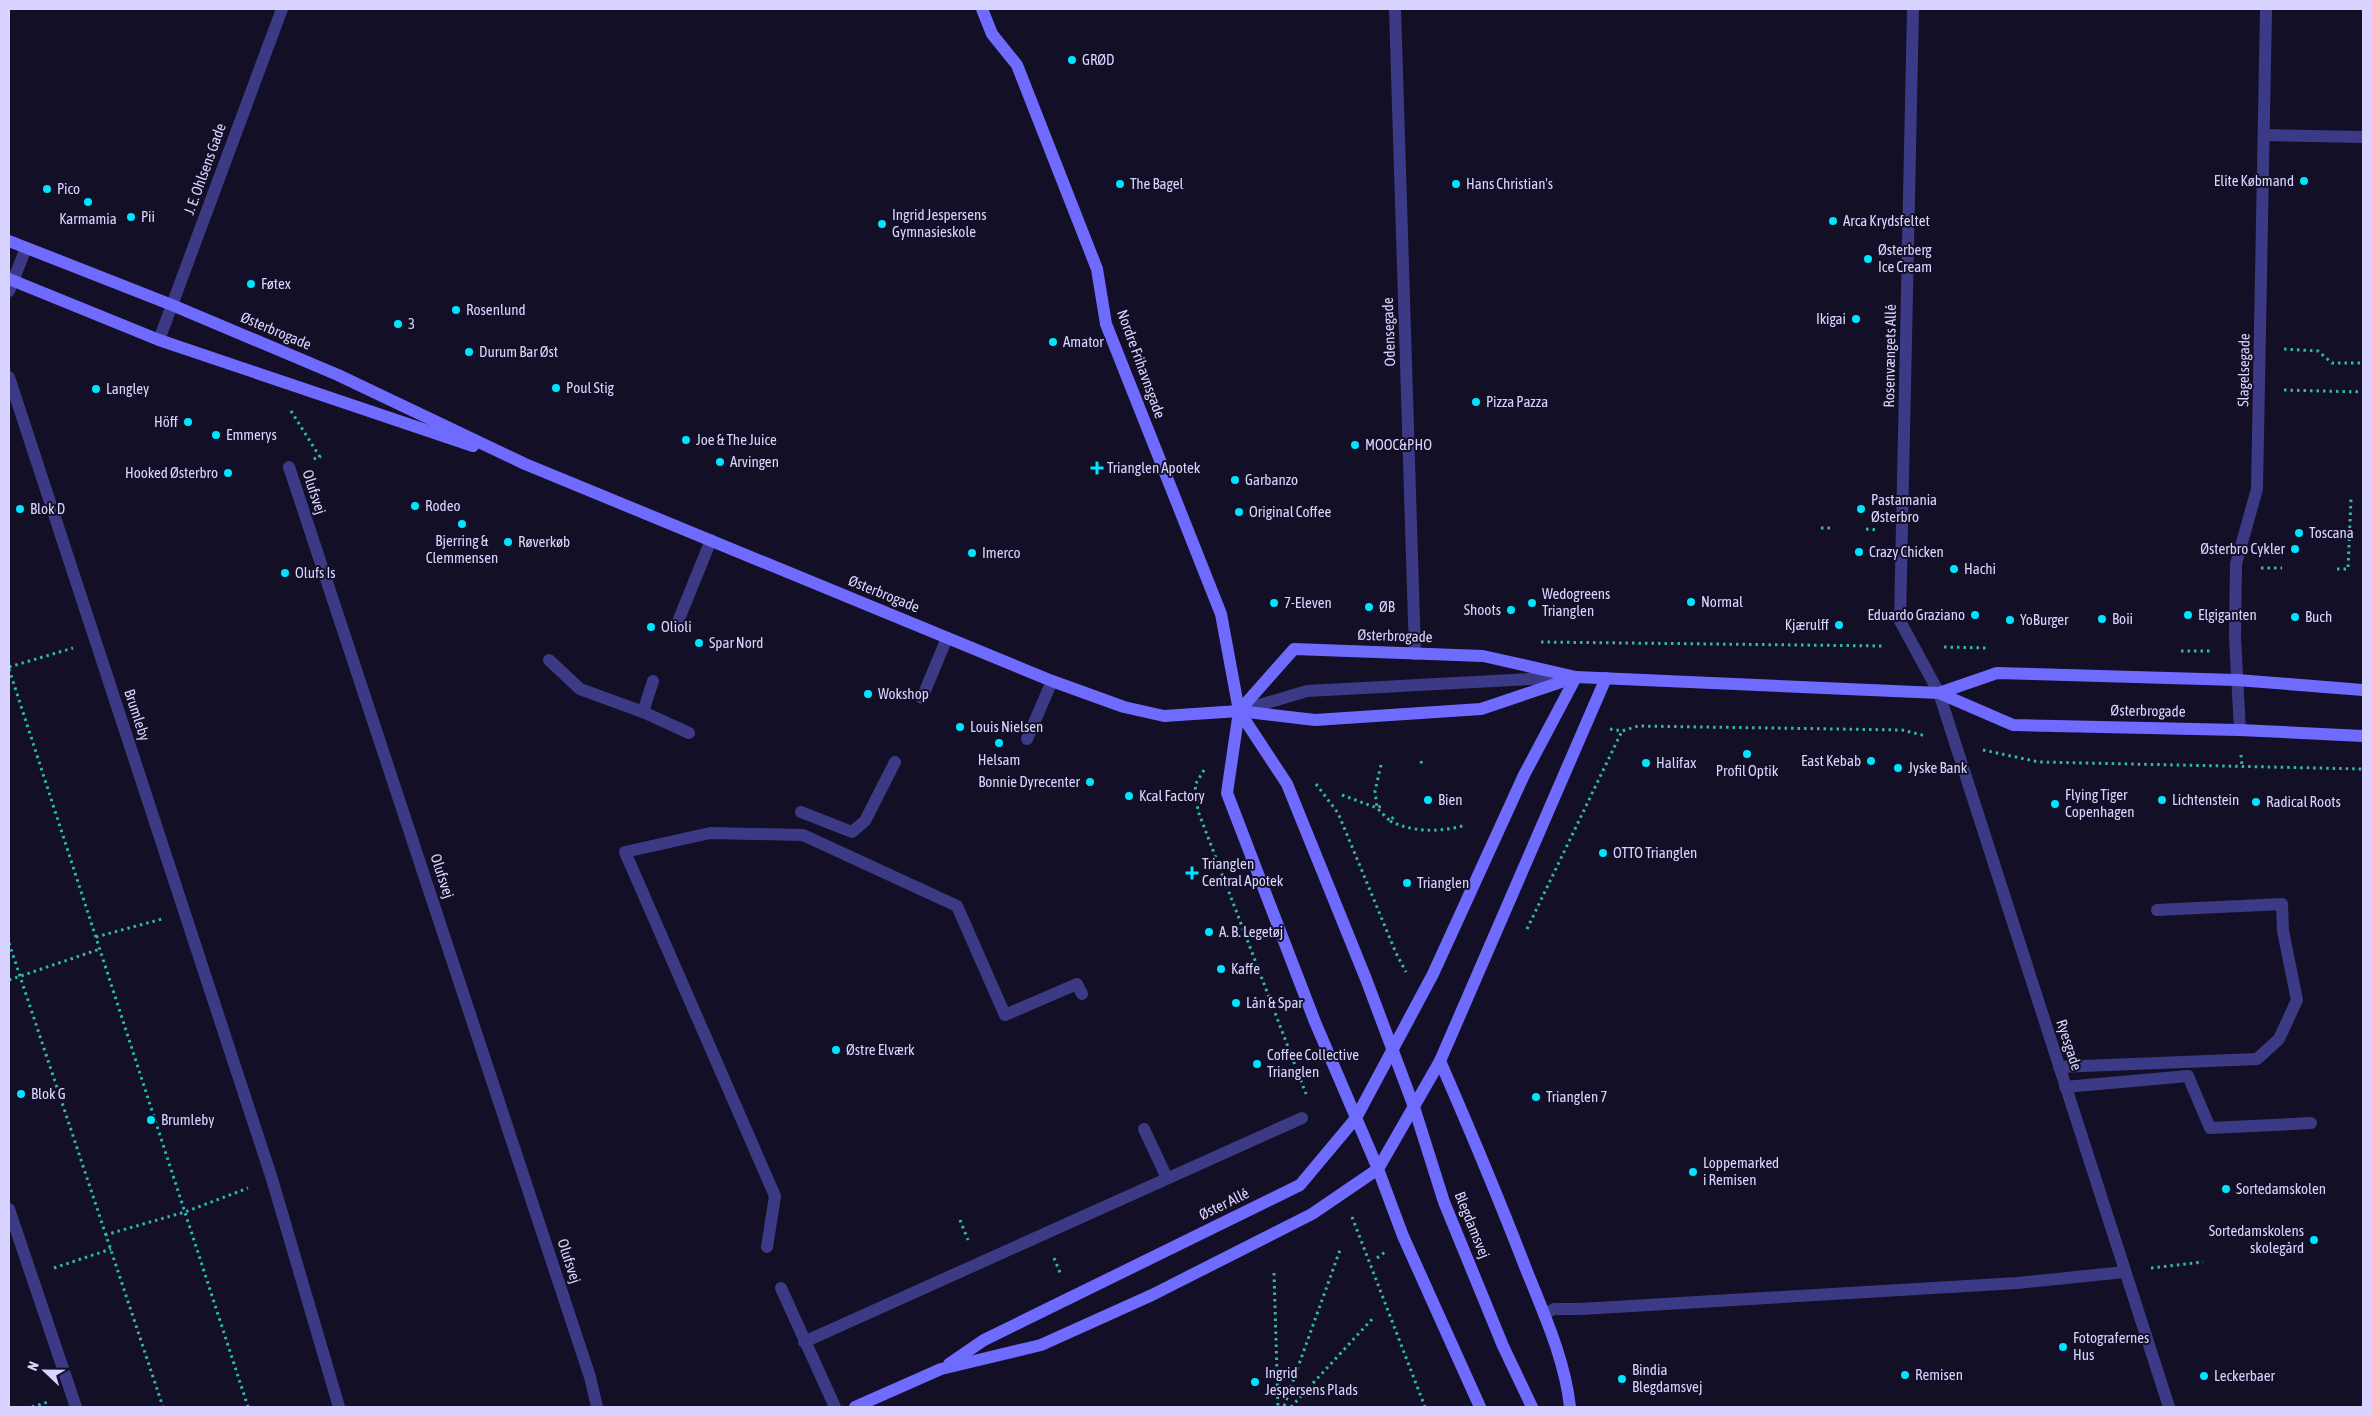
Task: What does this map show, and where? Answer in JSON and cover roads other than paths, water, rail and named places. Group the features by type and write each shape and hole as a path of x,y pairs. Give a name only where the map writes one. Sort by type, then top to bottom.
{"street":[{"name":"J. E. Ohlsens Gade","path":"159,340 282,9"},
{"name":"Nordre Frihavnsgade","path":"982,9 992,34 1017,65 1097,268 1106,324 1221,614 1239,711"},
{"name":"Odensegade","path":"1395,9 1416,654"},
{"name":"Rosenvængets Allé","path":"1913,9 1900,621 1939,694"},
{"name":"Slagelsegade","path":"2240,730 2235,638 2236,564 2257,490 2261,389 2266,9"},
{"path":"2264,135 2363,137"},
{"name":"Østerbrogade","path":"9,241 172,304 338,374 525,464 1052,681 1124,707 1164,716 1239,711 1315,720 1481,708 1576,677"},
{"path":"10,284 26,248"},
{"name":"Østerbrogade","path":"10,284 159,340 282,383 525,464"},
{"name":"Brumleby","path":"9,377 272,1179 339,1407"},
{"name":"Olufsvej","path":"289,467 577,1339 597,1407"},
{"path":"677,624 711,540"},
{"path":"922,698 947,638"},
{"name":"Østerbrogade","path":"1239,711 1294,649 1482,656 1576,677 1939,694 2013,725 2240,730 2363,736"},
{"path":"549,660 580,689 643,712 689,733"},
{"name":"Østerbrogade","path":"1939,694 1997,672 2237,680 2363,690"},
{"path":"1239,711 1307,691 1576,677"},
{"name":"Øster Allé","path":"856,1407 941,1369 984,1340 1300,1185 1356,1118 1432,974 1524,775 1576,677"},
{"path":"1570,1407 1567,1383 1544,1314 1487,1169 1440,1061 1606,678"},
{"path":"643,712 653,681"},
{"path":"1027,739 1052,681"},
{"name":"Ryesgade","path":"1939,694 2169,1407"},
{"path":"1239,711 1287,784 1392,1050"},
{"path":"1239,711 1227,793 1315,1022 1378,1170 1403,1236 1480,1407"},
{"path":"801,812 852,832 865,821 896,762"},
{"path":"767,1247 775,1196 625,852 710,833 803,835 957,906 1005,1014 1077,984 1082,994"},
{"path":"2059,1067 2257,1059 2278,1039 2297,1000 2283,931 2282,904 2157,910"},
{"name":"Blegdamsvej","path":"1392,1050 1414,1107 1444,1202 1503,1346 1532,1407"},
{"name":"Øster Allé","path":"941,1369 1041,1346 1152,1295 1312,1214 1378,1170 1440,1061"},
{"path":"2065,1087 2188,1076 2210,1128 2311,1123"},
{"path":"804,1342 1302,1118"},
{"path":"1144,1130 1167,1178"},
{"path":"9,1209 76,1407"},
{"path":"1544,1314 1554,1309 1581,1309 2017,1283 2125,1272"},
{"path":"781,1288 835,1407"}],"place":[{"name":"GRØD","path":"1072,60"},
{"name":"Elite Købmand","path":"2304,181"},
{"name":"The Bagel","path":"1120,184"},
{"name":"Hans Christian's","path":"1456,184"},
{"name":"Pico","path":"47,189"},
{"name":"Karmamia","path":"88,202"},
{"name":"Pii","path":"131,217"},
{"name":"Arca Krydsfeltet","path":"1833,221"},
{"name":"Ingrid Jespersens Gymnasieskole","path":"882,224"},
{"name":"Østerberg Ice Cream","path":"1868,259"},
{"name":"Føtex","path":"251,284"},
{"name":"Rosenlund","path":"456,310"},
{"name":"Ikigai","path":"1856,319"},
{"name":"3","path":"398,324"},
{"name":"Amator","path":"1053,342"},
{"name":"Durum Bar Øst","path":"469,352"},
{"name":"Poul Stig","path":"556,388"},
{"name":"Langley","path":"96,389"},
{"name":"Pizza Pazza","path":"1476,402"},
{"name":"Höff","path":"188,422"},
{"name":"Emmerys","path":"216,435"},
{"name":"Joe & The Juice","path":"686,440"},
{"name":"MOOC&PHO","path":"1355,445"},
{"name":"Arvingen","path":"720,462"},
{"name":"Trianglen Apotek","path":"1097,468"},
{"name":"Hooked Østerbro","path":"228,473"},
{"name":"Garbanzo","path":"1235,480"},
{"name":"Rodeo","path":"415,506"},
{"name":"Blok D","path":"20,509"},
{"name":"Pastamania Østerbro","path":"1861,509"},
{"name":"Original Coffee","path":"1239,512"},
{"name":"Bjerring & Clemmensen","path":"462,524"},
{"name":"Toscana","path":"2299,533"},
{"name":"Røverkøb","path":"508,542"},
{"name":"Østerbro Cykler","path":"2295,549"},
{"name":"Crazy Chicken","path":"1859,552"},
{"name":"Imerco","path":"972,553"},
{"name":"Hachi","path":"1954,569"},
{"name":"Olufs Is","path":"285,573"},
{"name":"Normal","path":"1691,602"},
{"name":"7-Eleven","path":"1274,603"},
{"name":"Wedogreens Trianglen","path":"1532,603"},
{"name":"ØB","path":"1369,607"},
{"name":"Shoots","path":"1511,610"},
{"name":"Eduardo Graziano","path":"1975,615"},
{"name":"Elgiganten","path":"2188,615"},
{"name":"Buch","path":"2295,617"},
{"name":"Boii","path":"2102,619"},
{"name":"YoBurger","path":"2010,620"},
{"name":"Kjærulff","path":"1839,625"},
{"name":"Olioli","path":"651,627"},
{"name":"Spar Nord","path":"699,643"},
{"name":"Wokshop","path":"868,694"},
{"name":"Louis Nielsen","path":"960,727"},
{"name":"Helsam","path":"999,743"},
{"name":"Profil Optik","path":"1747,754"},
{"name":"East Kebab","path":"1871,761"},
{"name":"Halifax","path":"1646,763"},
{"name":"Jyske Bank","path":"1898,768"},
{"name":"Bonnie Dyrecenter","path":"1090,782"},
{"name":"Kcal Factory","path":"1129,796"},
{"name":"Bien","path":"1428,800"},
{"name":"Lichtenstein","path":"2162,800"},
{"name":"Radical Roots","path":"2256,802"},
{"name":"Flying Tiger Copenhagen","path":"2055,804"},
{"name":"OTTO Trianglen","path":"1603,853"},
{"name":"Trianglen Central Apotek","path":"1192,873"},
{"name":"Trianglen","path":"1407,883"},
{"name":"A. B. Legetøj","path":"1209,932"},
{"name":"Kaffe","path":"1221,969"},
{"name":"Lån & Spar","path":"1236,1003"},
{"name":"Østre Elværk","path":"836,1050"},
{"name":"Coffee Collective Trianglen","path":"1257,1064"},
{"name":"Blok G","path":"21,1094"},
{"name":"Trianglen 7","path":"1536,1097"},
{"name":"Brumleby","path":"151,1120"},
{"name":"Loppemarked i Remisen","path":"1693,1172"},
{"name":"Sortedamskolen","path":"2226,1189"},
{"name":"Sortedamskolens skolegård","path":"2314,1240"},
{"name":"Fotografernes Hus","path":"2063,1347"},
{"name":"Remisen","path":"1905,1375"},
{"name":"Leckerbaer","path":"2204,1376"},
{"name":"Bindia Blegdamsvej","path":"1622,1379"},
{"name":"Ingrid Jespersens Plads","path":"1255,1382"}]}
